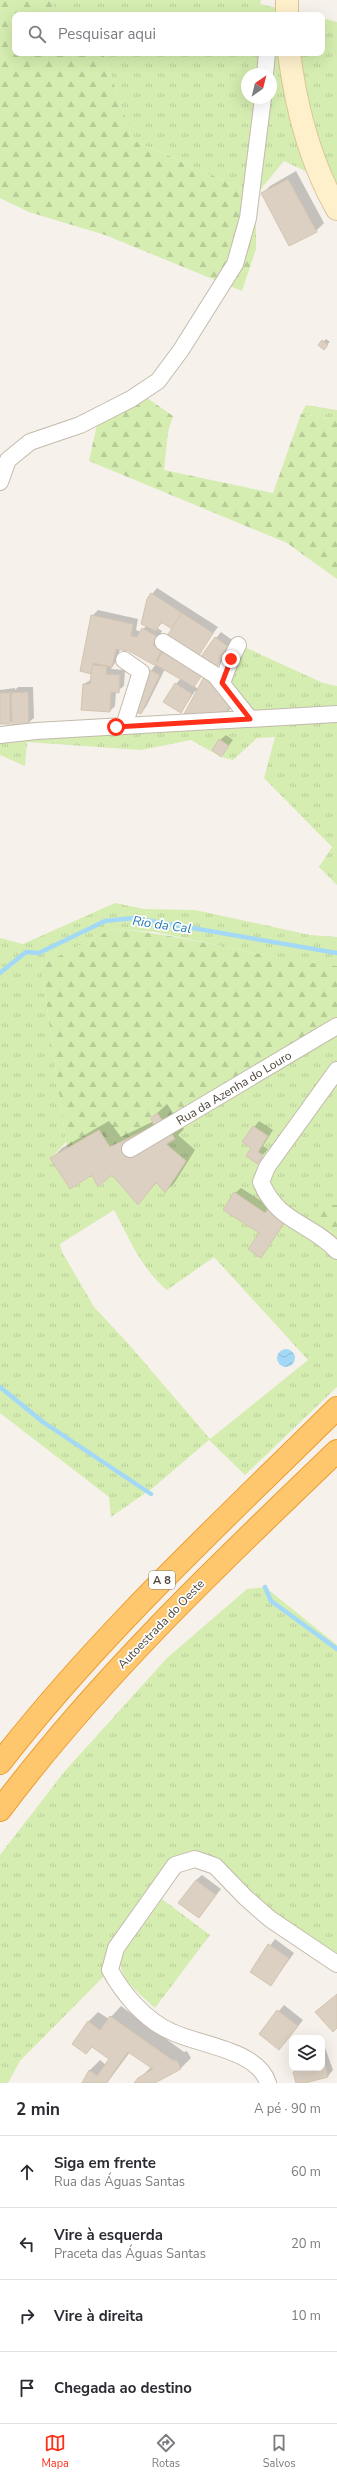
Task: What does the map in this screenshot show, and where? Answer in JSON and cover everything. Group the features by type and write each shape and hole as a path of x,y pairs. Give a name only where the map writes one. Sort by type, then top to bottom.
{"highway":[{"name":"A 8","path":"0,1763 49,1703 131,1612 215,1526 337,1408"},
{"name":"Autoestrada do Oeste","path":"0,1810 61,1732 122,1664 185,1598 337,1451"}],"main road":[{"path":"287,0 287,12"},
{"path":"289,56 293,84 306,134 337,209"}],"street":[{"path":"266,68 268,56"},
{"path":"0,482 8,460 30,442 80,425 131,399 158,381 181,350 235,264 248,218 261,104"},
{"path":"163,642 215,675 250,719"},
{"path":"222,683 238,645"},
{"path":"124,660 141,672 124,726"},
{"path":"0,736 36,731 337,714"},
{"name":"Rua da Azenha do Louro","path":"130,1149 337,1026"},
{"path":"337,1070 267,1166 261,1182 267,1196 282,1213 326,1239 337,1251"},
{"path":"268,2083 266,2077 256,2064 240,2056 171,2032 146,2014 119,1986 110,1970 116,1948 175,1865 195,1859 215,1866 246,1898 270,1919 337,1964"}],"green space":[{"path":"0,0 51,0 57,12 12,12 12,56 104,56 133,140 256,195 256,249 242,291 105,235 29,212 0,198"},
{"path":"51,0 261,0 260,4 294,12 57,12"},
{"path":"325,19 337,22 337,186 284,161 256,195 133,140 104,56 325,56"},
{"path":"140,393 173,416 168,432 164,470 273,493 301,414 337,419 337,579 287,543 89,461 99,415"},
{"path":"306,405 337,410 337,419 301,414"},
{"path":"240,645 323,683 337,686 337,885 319,867 332,847 264,778 275,737 257,738 233,760 221,757 191,740 141,750 27,742 25,766 0,755 0,735 250,720 222,683"},
{"path":"115,903 144,909 195,910 310,935 337,937 337,966 303,963 155,932 112,929 41,965 66,1142 51,1158 70,1188 92,1175 99,1187 112,1175 138,1205 156,1182 165,1193 186,1161 166,1144 174,1139 167,1127 337,1026 337,1205 322,1205 319,1227 337,1234 337,1387 245,1475 209,1440 154,1487 111,1517 109,1497 0,1413 0,938 23,944","holes":["114,1210 143,1263 150,1273 167,1290 214,1257 308,1360 210,1439 125,1340 94,1307 62,1252 60,1244"]},
{"path":"112,929 169,936 280,958 337,966 337,1026 163,1121 157,1113 151,1118 154,1126 110,1147 99,1130 67,1149 41,965"},
{"path":"319,1204 337,1205 337,1234 319,1227 312,1218"},
{"path":"265,1587 337,1645 337,1964 215,1866 175,1865 110,1970 20,2061 8,2083 0,2083 0,1855 64,1772 167,1658 247,1589"},
{"path":"162,1899 210,1935 155,2008 131,1985 122,1971 120,1964 121,1956"}],"water":[{"path":"282,1349 290,1349 295,1354 293,1365 290,1367 282,1367 277,1362 277,1354"}],"building":[{"path":"288,179 317,232 289,246 261,193"},
{"path":"322,340 328,345 324,350 318,345"},
{"path":"151,593 182,613 172,629 161,622 156,631 141,624 147,599"},
{"path":"182,613 213,633 198,657 167,636"},
{"path":"91,615 133,624 131,636 137,637 142,628 158,637 153,645 162,650 154,665 129,651 116,649 112,667 93,663 91,674 80,671"},
{"path":"215,637 230,648 215,669 200,658"},
{"path":"162,652 202,675 194,687 156,665"},
{"path":"92,665 107,666 106,674 120,675 119,693 111,692 110,712 81,710 83,684 90,684"},
{"path":"150,670 160,675 141,714 131,710"},
{"path":"204,677 223,690 231,700 226,715 184,714"},
{"path":"175,683 192,694 181,713 163,702"},
{"path":"28,692 29,724 12,725 11,693"},
{"path":"0,693 10,693 10,724 0,724"},
{"path":"219,739 229,746 221,757 212,750"},
{"path":"157,1113 175,1139 166,1144 186,1161 165,1193 156,1182 138,1205 112,1175 98,1187 92,1175 70,1189 50,1158 99,1130 110,1147 154,1126 151,1118"},
{"path":"253,1126 268,1136 258,1152 263,1155 258,1164 246,1156 251,1148 242,1142"},
{"path":"234,1192 265,1213 268,1209 286,1220 261,1258 248,1249 259,1233 223,1210"},
{"path":"196,1880 216,1895 199,1918 178,1903"},
{"path":"268,1944 289,1958 271,1986 250,1972"},
{"path":"337,1994 337,2028 333,2032 315,2012"},
{"path":"277,2010 298,2026 291,2035 289,2035 289,2037 279,2050 259,2034"},
{"path":"110,2016 174,2061 177,2060 181,2069 155,2083 134,2083 138,2078 153,2069 128,2052 106,2083 82,2083 89,2070 97,2076 109,2059 92,2047 86,2054 72,2044 88,2021 100,2030"},
{"path":"325,2063 328,2077 305,2083 296,2083 293,2072 325,2071"}],"waterway":[{"name":"Rio da Cal","path":"0,973 26,952 39,953 105,921 134,918 337,953"},
{"path":"0,1387 43,1422 151,1494"},
{"path":"265,1587 271,1601 337,1649"}],"route":[{"path":"116,727 250,719 222,683 231,659"}]}
